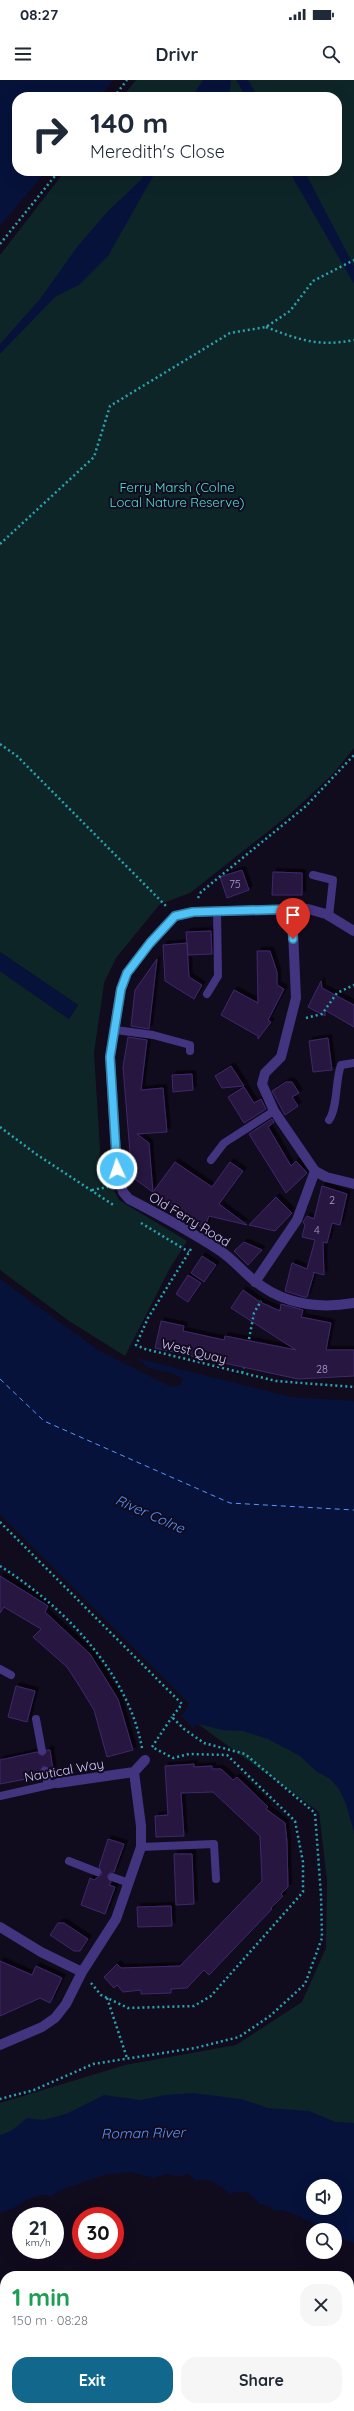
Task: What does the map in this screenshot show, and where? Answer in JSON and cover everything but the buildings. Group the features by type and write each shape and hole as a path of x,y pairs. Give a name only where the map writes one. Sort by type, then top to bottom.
{"street":[{"path":"175,916 193,912 292,909 316,910 354,931"},
{"path":"292,909 296,998 281,1057 265,1073 262,1084 274,1111 315,1170 326,1177 354,1184"},
{"name":"Old Ferry Road","path":"175,916 150,943 127,973 120,996 116,1030 110,1057 117,1169 123,1192 129,1199 221,1251 255,1282 267,1290 295,1303 315,1305 354,1303"},
{"path":"255,1282 297,1220 315,1170"},
{"path":"0,2044 42,2027 55,2018 66,2004 82,1972 111,1930 141,1847 141,1826 134,1772 144,1760"},
{"name":"Nautical Way","path":"53,1784 134,1772"},
{"path":"0,1927 41,1952 82,1972"}],"lane":[{"path":"313,875 333,880 329,916"},
{"path":"207,994 218,976 217,911"},
{"path":"116,1030 153,1034 190,1045 190,1051"},
{"path":"329,1120 334,1114 337,1075 342,1065 354,1063"},
{"path":"211,1160 224,1143 274,1111"},
{"path":"0,1669 11,1675"},
{"path":"36,1719 42,1751"},
{"path":"45,1771 53,1784"},
{"name":"Nautical Way","path":"0,1796 53,1784"},
{"path":"141,1847 214,1844 216,1879"},
{"path":"69,1861 97,1872"},
{"path":"112,1877 129,1883"}],"path":[{"path":"118,92 127,80"},
{"path":"0,244 55,176"},
{"path":"0,544 94,458 110,406 230,334 266,328 290,311 313,281 354,260"},
{"path":"266,328 298,339 331,345 354,340"},
{"path":"0,744 29,767 147,884 175,916"},
{"path":"193,912 201,892 306,806 354,755"},
{"path":"291,1018 312,1018 322,1014 337,993 354,985"},
{"path":"0,1127 91,1190"},
{"name":"West Quay","path":"189,1252 148,1318 136,1345 145,1349 276,1381 354,1387"},
{"path":"249,1339 254,1312 267,1290"},
{"path":"242,1373 244,1368"},
{"path":"0,1566 45,1598 95,1649 121,1688 140,1734 144,1760"},
{"path":"152,1747 172,1717"},
{"path":"107,1998 127,2058"}],"green space":[{"name":"Ferry Marsh (Colne Local Nature Reserve)","path":"136,80 354,80 354,748 333,774 290,814 190,893 160,904 116,958 104,983 94,1053 101,1166 119,1200 187,1241 170,1268 125,1356 69,1321 0,1270 0,971 69,1019 78,1005 0,952 0,255 61,176 342,176 342,92 126,92"},
{"path":"181,1695 354,1729 354,2197 342,2189 342,2179 326,2179 305,2166 0,2154 0,2103 125,2065 236,2045 302,2002 326,1948 327,1880 319,1812 198,1724 193,1728 182,1716 190,1704"}],"water":[{"path":"0,80 113,80 104,92 12,92 12,176 42,176 0,226"},
{"path":"203,80 231,80 230,92 195,92"},
{"path":"236,80 248,80 255,92 243,92"},
{"path":"143,176 153,176 108,256 79,285 55,297 0,354 0,344 40,299 77,247 108,211 141,180"},
{"path":"292,176 307,176 308,178 354,266 354,284"},
{"path":"0,952 78,1005 69,1019 0,971"},
{"name":"River Colne","path":"0,1279 98,1350 171,1387 180,1385 183,1379 172,1373 149,1368 136,1358 291,1397 354,1401 354,1833 346,1804 339,1789 330,1779 316,1771 300,1756 268,1739 243,1731 222,1730 198,1724 193,1728 182,1716 190,1704 0,1514"},
{"name":"Roman River","path":"193,2093 241,2099 268,2108 309,2111 336,2122 354,2123 354,2243 347,2241 342,2237 342,2223 312,2223 289,2212 273,2210 267,2205 259,2204 250,2194 239,2191 230,2194 215,2183 206,2180 197,2181 188,2174 177,2177 166,2174 154,2178 130,2172 104,2175 63,2189 52,2196 40,2195 0,2213 0,2135 11,2131 27,2118 43,2120 66,2114 104,2095 141,2100 165,2095"}],"ferry route":[{"path":"0,1379 44,1421 230,1503 354,1510"}],"route":[{"path":"117,1169 110,1057 116,1030 118,1003 121,989 127,973 136,961 150,943 175,916 193,912 292,909 293,939"}]}
